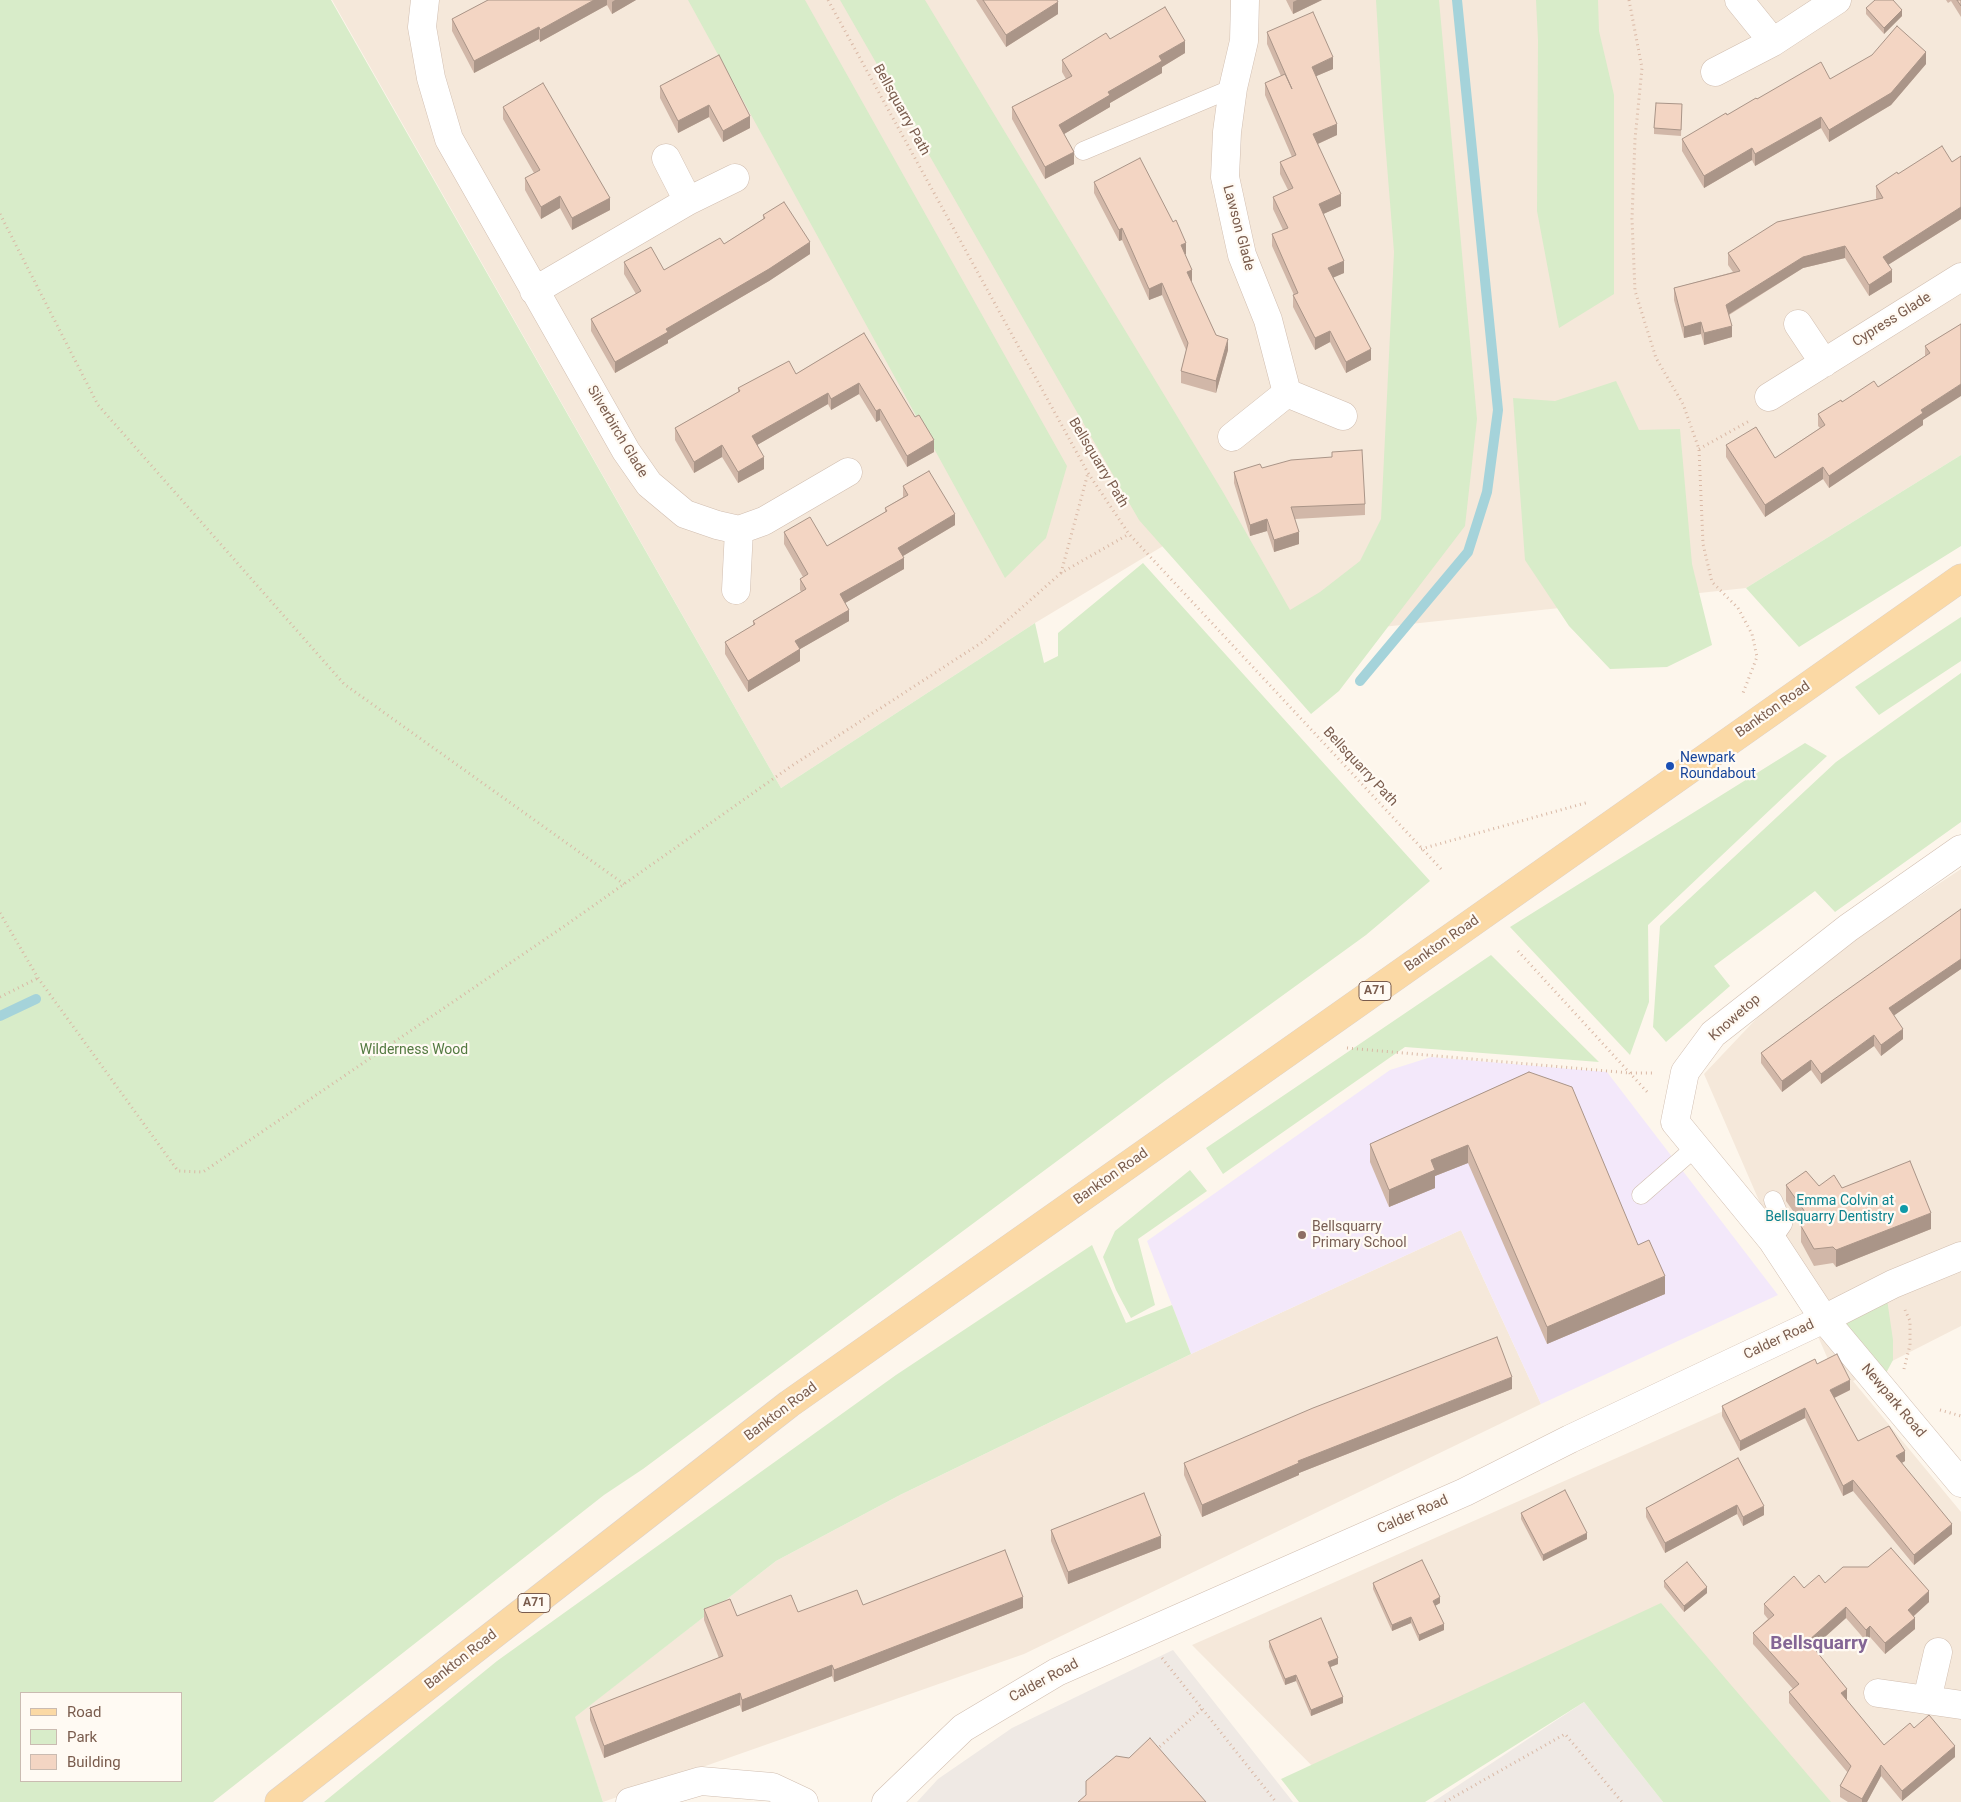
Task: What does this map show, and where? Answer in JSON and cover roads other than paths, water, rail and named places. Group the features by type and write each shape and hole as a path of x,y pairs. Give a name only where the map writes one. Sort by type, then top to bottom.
{"main road":[{"name":"Bankton Road","path":"279,1802 789,1404 1961,578"}],"street":[{"name":"Silverbirch Glade","path":"425,0 422,27 431,78 449,139 626,451 649,484 685,514 716,526 739,530"},
{"name":"Lawson Glade","path":"1246,0 1244,41 1232,88 1227,132 1225,177 1242,255 1268,320 1287,392"},
{"path":"1739,0 1772,42"},
{"path":"1715,72 1772,42 1837,0"},
{"path":"666,158 688,201"},
{"path":"534,291 688,201 734,178"},
{"name":"Cypress Glade","path":"1769,397 1961,277"},
{"path":"1798,324 1824,363"},
{"path":"1232,437 1287,392 1343,416"},
{"path":"736,590 739,530 764,521 848,472"},
{"name":"Knowetop","path":"1824,1319 1772,1240 1675,1122 1685,1072 1713,1034 1848,928 1961,849"},
{"name":"Calder Road","path":"886,1802 963,1728 1057,1672 1465,1492 1570,1439 1824,1319 1893,1284 1961,1256"},
{"name":"Newpark Road","path":"1824,1319 1961,1483"},
{"path":"1927,1700 1938,1652"},
{"path":"1878,1693 1961,1705"},
{"path":"630,1802 701,1781 772,1787 804,1802"}],"lane":[{"path":"1083,151 1232,88"},
{"path":"1641,1195 1696,1148"},
{"path":"1772,1200 1783,1224 1772,1240"}],"waterway":[{"path":"1360,681 1468,552 1487,492 1498,410 1457,0"},
{"path":"0,1016 36,999"}],"place":[{"name":"Newpark Roundabout","path":"1670,766"},
{"name":"Emma Colvin at Bellsquarry Dentistry","path":"1904,1209"},
{"name":"Bellsquarry Primary School","path":"1302,1235"}],"district":[{"name":"Bellsquarry","path":"1819,1644"}],"park label":[{"name":"Wilderness Wood","path":"414,1050"}]}
